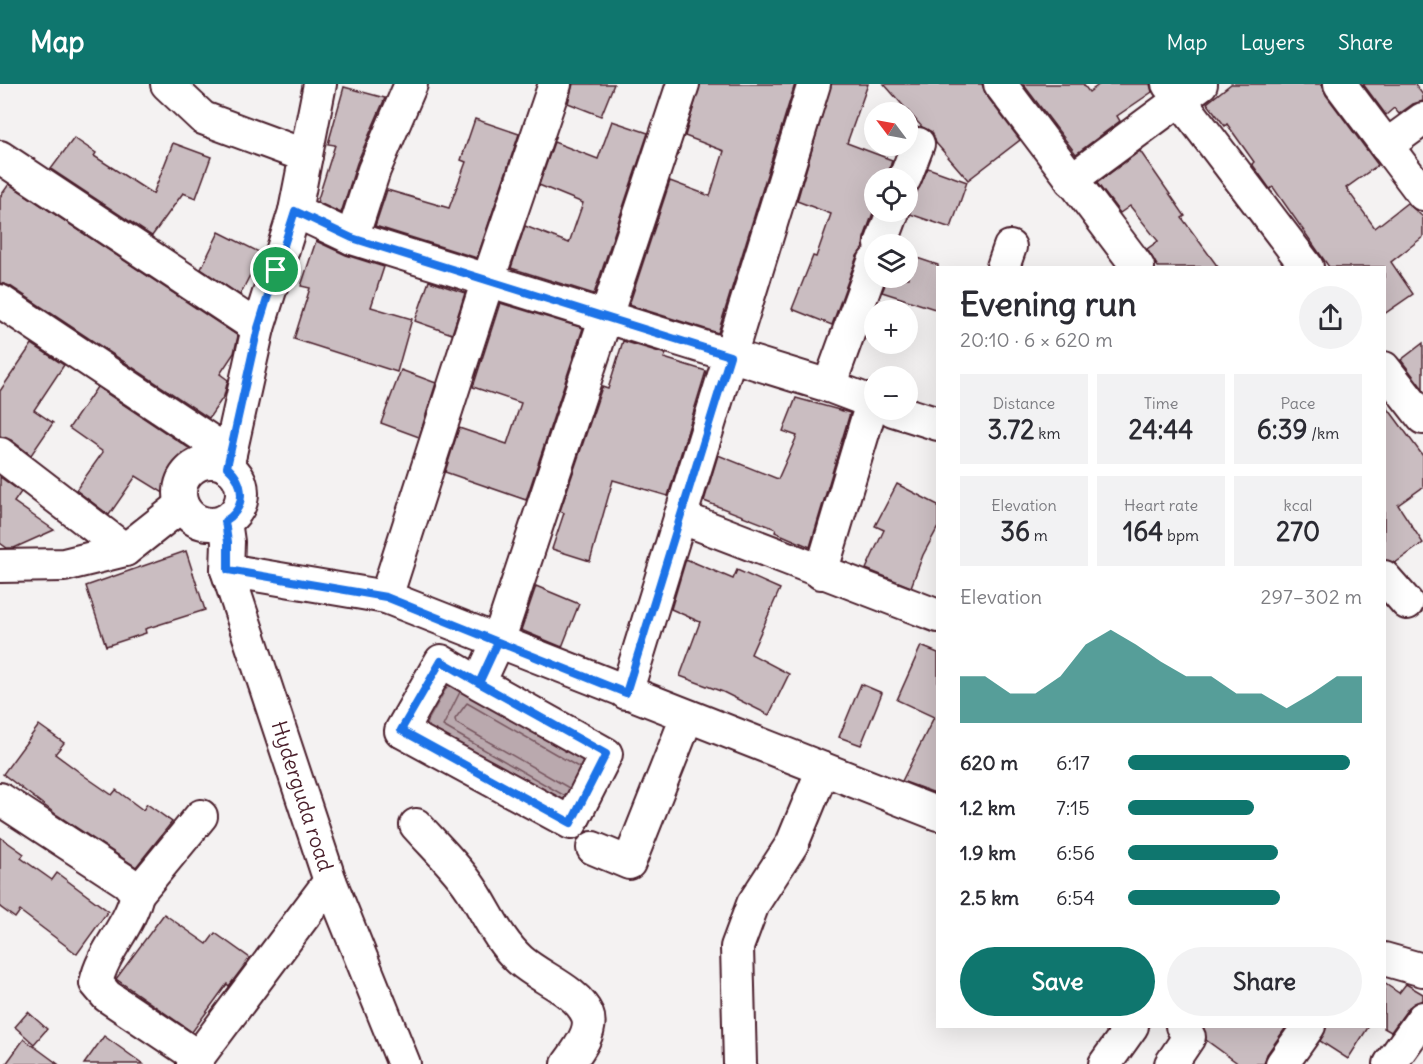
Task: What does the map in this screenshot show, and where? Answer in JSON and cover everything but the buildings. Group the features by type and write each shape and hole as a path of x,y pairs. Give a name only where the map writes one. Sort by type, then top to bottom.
{"street":[{"path":"167,84 203,118 306,156"},
{"path":"228,460 258,328 295,211 320,84"},
{"path":"352,238 389,132 411,84"},
{"path":"386,597 488,280 555,84"},
{"path":"479,683 498,642 683,84"},
{"path":"626,693 814,84"},
{"path":"1000,84 1137,266"},
{"path":"1340,84 1423,194"},
{"path":"1071,180 1183,90 1306,266"},
{"path":"1386,146 1423,120"},
{"path":"0,157 258,328"},
{"path":"295,211 352,238 829,386 864,399"},
{"path":"829,386 865,288"},
{"path":"0,301 228,460 240,482 242,493 240,504 235,513 225,521 206,524 196,521 182,506 180,486 190,470 208,462 228,460"},
{"path":"1386,371 1423,418"},
{"path":"918,417 936,423"},
{"path":"822,573 875,420"},
{"path":"0,454 124,550"},
{"path":"0,566 64,565 124,550 182,506"},
{"path":"680,517 936,615"},
{"name":"Hyderguda road","path":"225,521 228,570 330,881 395,1059"},
{"path":"228,570 386,597 936,813"},
{"path":"1386,580 1407,603"},
{"path":"441,661 479,683 606,754 571,823 401,730 441,661"},
{"path":"593,848 628,862 687,717"},
{"path":"740,1064 737,947 753,904 792,844 823,769"},
{"path":"0,799 127,882 137,894"},
{"path":"201,816 137,894 134,910 100,965 96,983 106,996 195,1060 330,881"},
{"path":"417,825 468,885 506,946 537,975 579,1001 588,1017 587,1031 568,1064"},
{"path":"1386,960 1423,970"},
{"path":"1390,1064 1423,1018"},
{"path":"1105,1064 1131,1028"},
{"path":"1171,1064 1189,1037 1183,1028"},
{"path":"1282,1064 1308,1028"}],"water":[{"path":"456,671 614,761 579,820 423,730"}],"route":[{"path":"276,270 258,328 227,467 240,482 242,493 235,513 225,521 228,570 386,597 498,642 479,683 441,661 401,730 571,823 606,754 479,683 489,662 498,642 626,693 730,356 352,238 295,211 276,270"}]}
